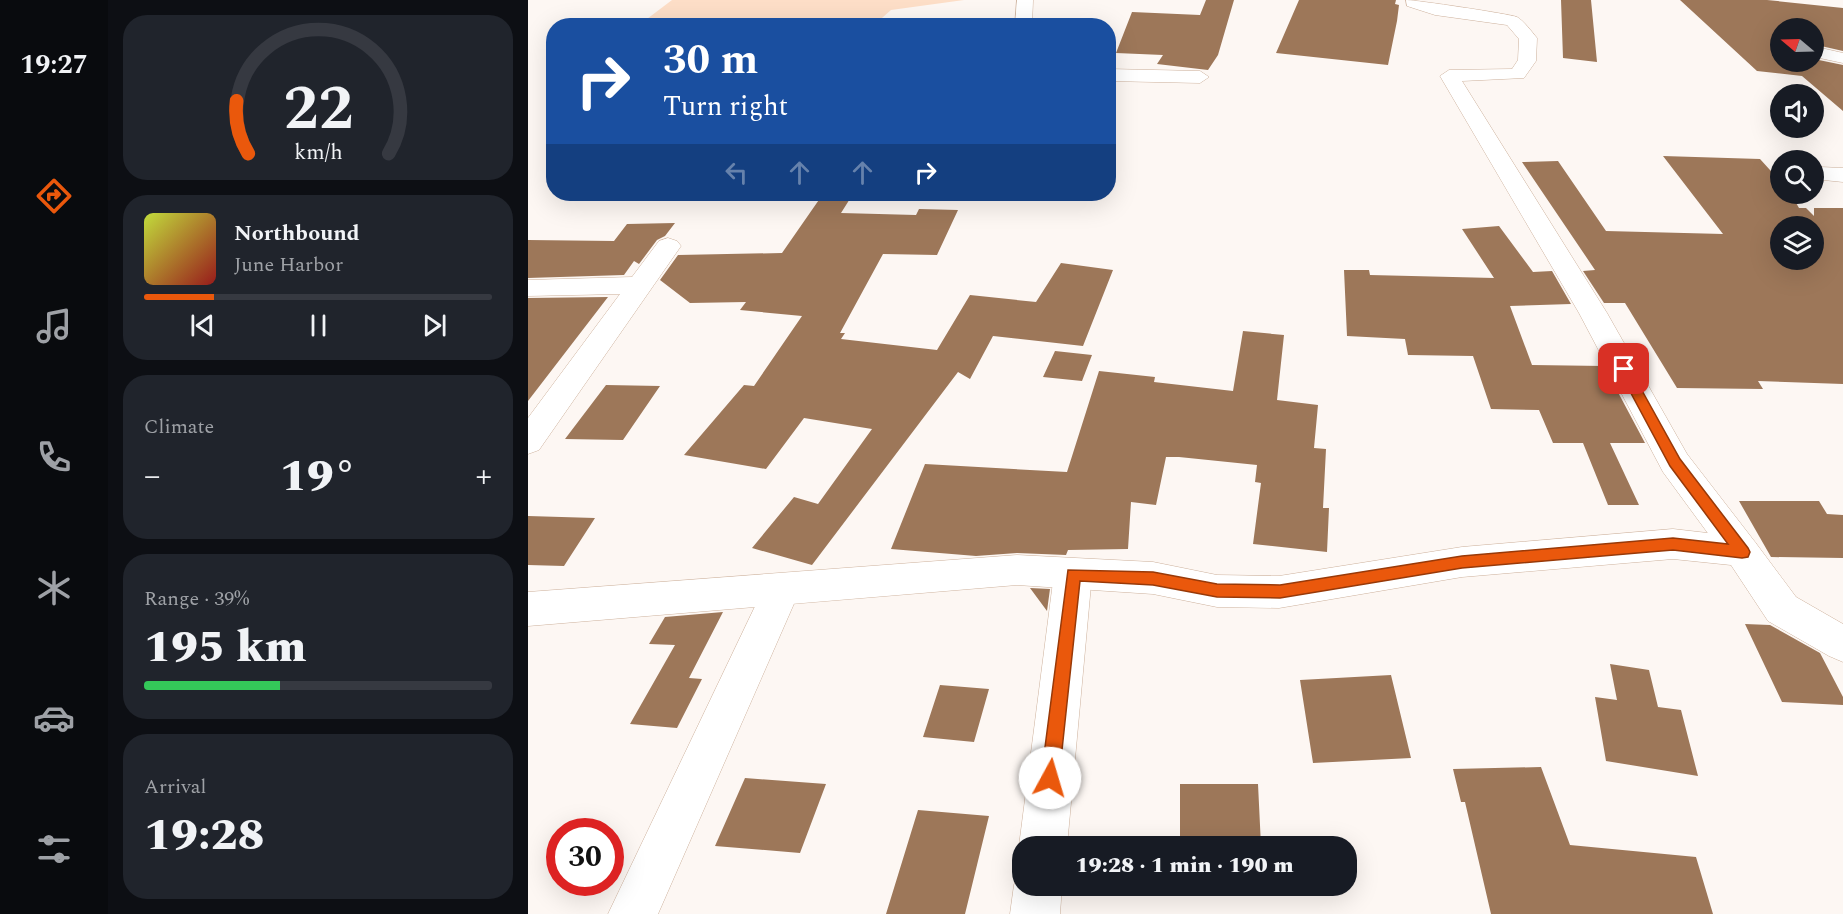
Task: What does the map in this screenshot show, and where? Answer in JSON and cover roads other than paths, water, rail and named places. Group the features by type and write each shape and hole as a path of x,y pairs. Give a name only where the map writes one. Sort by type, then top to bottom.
{"street":[{"path":"1024,18 1025,0"},
{"path":"1414,0 1413,3 1435,10 1512,21 1528,38 1527,61 1517,74 1449,76 1593,313 1675,463 1782,609 1843,644"},
{"path":"1824,54 1843,58"},
{"path":"1116,75 1200,77"},
{"path":"1824,174 1843,175"},
{"path":"528,442 668,246"},
{"path":"528,288 640,285"},
{"path":"528,609 1017,570 1153,578 1217,591 1280,592 1462,562 1673,544 1742,552"},
{"path":"1043,836 1073,574"},
{"path":"633,914 781,590"},
{"path":"1035,914 1037,896"}]}
